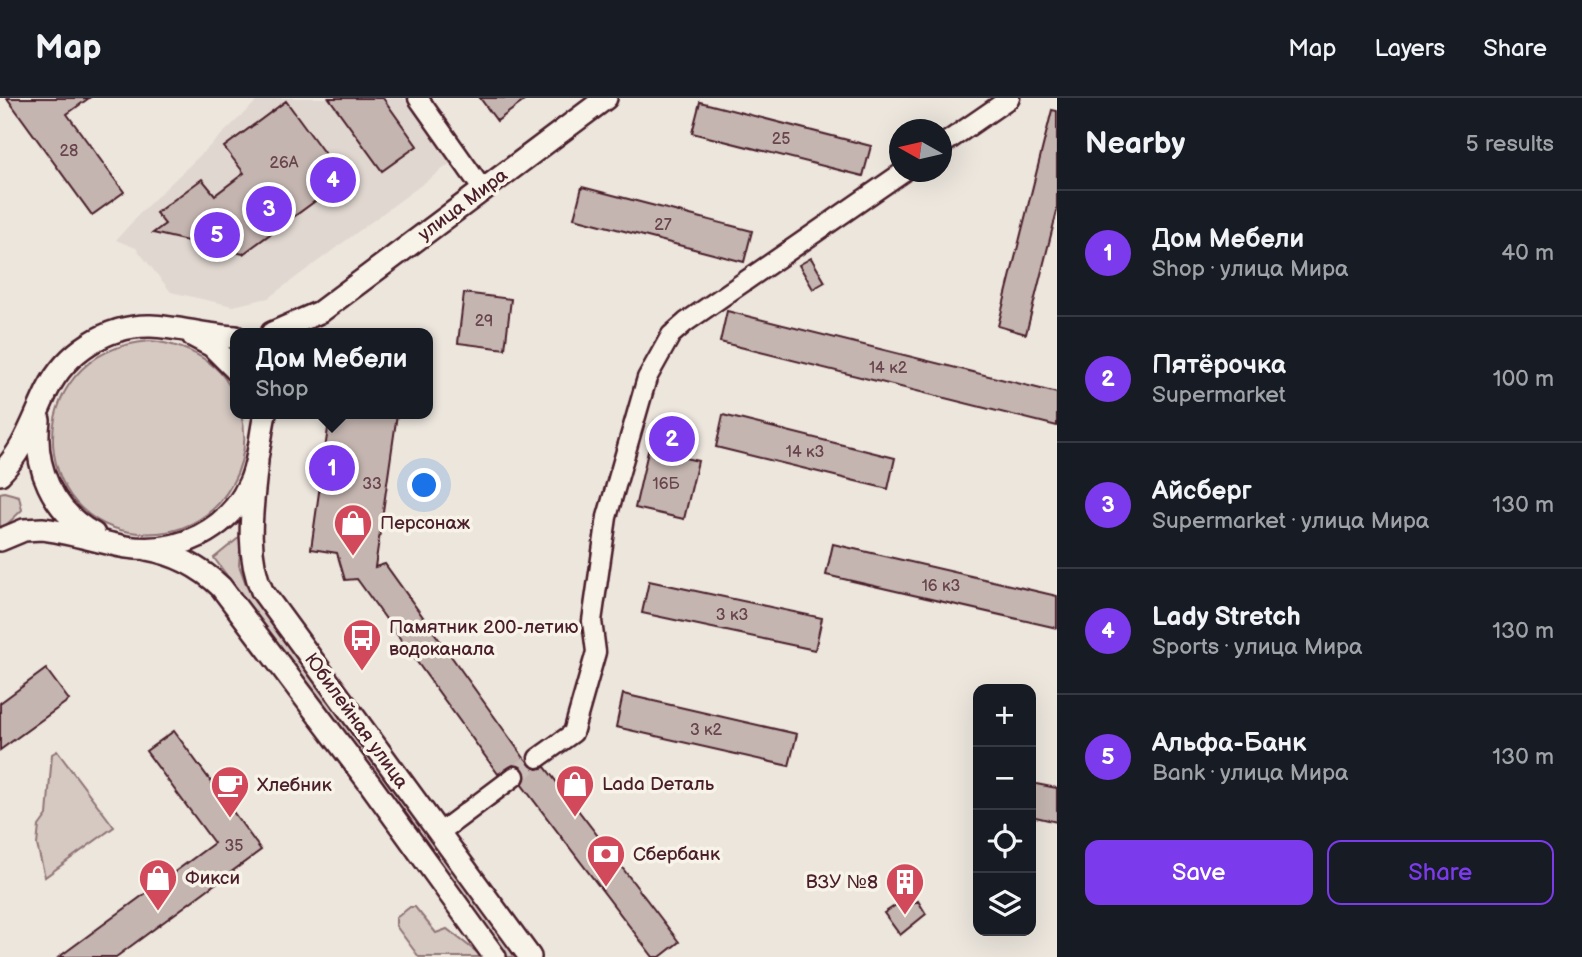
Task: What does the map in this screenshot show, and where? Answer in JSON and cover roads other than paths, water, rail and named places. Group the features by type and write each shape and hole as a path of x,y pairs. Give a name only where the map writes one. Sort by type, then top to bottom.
{"main road":[{"name":"улица Мира","path":"305,328 320,312 606,98"},
{"name":"улица Мира","path":"283,328 320,312"},
{"path":"0,474 20,449 57,374 88,344 128,328 172,328 230,336"},
{"path":"172,328 212,346 230,364"},
{"path":"39,414 38,456 54,497 84,529 124,546"},
{"path":"258,419 260,439"},
{"path":"0,540 24,530 42,529 146,549 168,547 209,531 240,501 257,461 264,419"},
{"name":"Юбилейная улица","path":"257,461 251,543 256,576 262,591 530,957"},
{"name":"Юбилейная улица","path":"146,549 178,557 208,575 221,587 370,783 495,957"}],"street":[{"path":"418,98 483,190"},
{"path":"952,138 1010,98"},
{"path":"538,758 573,733 596,652 592,621 607,516 648,378 662,349 671,335 686,322 889,182"},
{"path":"439,833 515,776"}],"tunnel":[{"path":"515,776 538,758"}],"place":[{"name":"Lady Stretch","path":"333,180"},
{"name":"Айсберг","path":"269,209"},
{"name":"Альфа-Банк","path":"217,235"},
{"name":"Пятёрочка","path":"672,439"},
{"name":"Дом Мебели","path":"332,468"},
{"name":"Персонаж","path":"353,557"},
{"name":"Памятник 200-летию водоканала","path":"362,672"},
{"name":"Lada Dеталь","path":"575,818"},
{"name":"Хлебник","path":"230,819"},
{"name":"Сбербанк","path":"606,888"},
{"name":"Фикси","path":"158,912"},
{"name":"ВЗУ №8","path":"905,916"}]}
